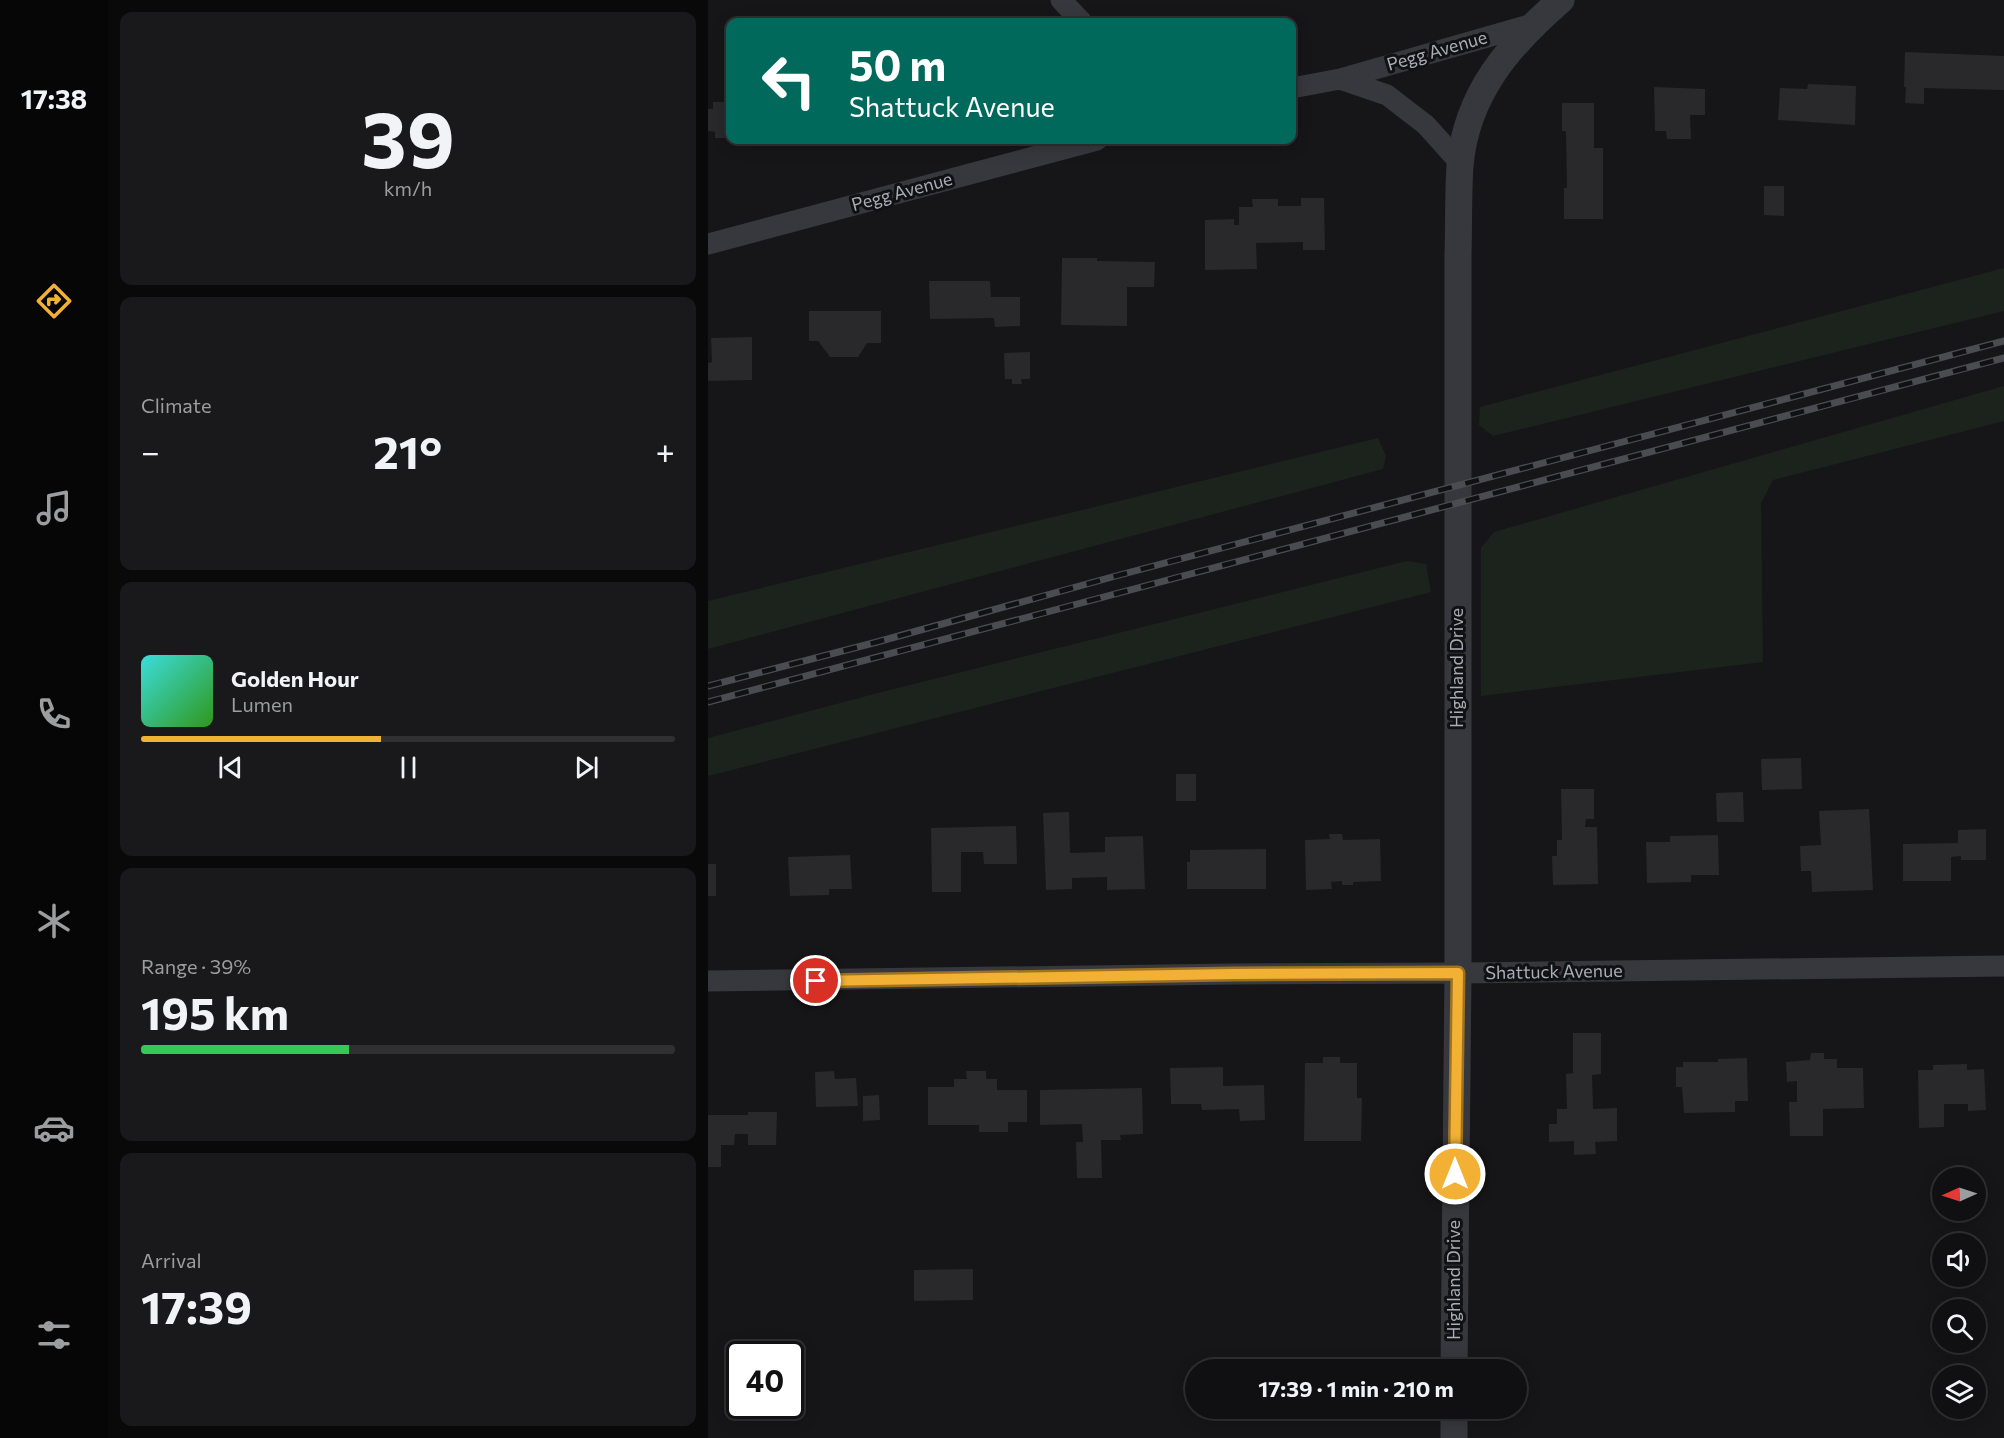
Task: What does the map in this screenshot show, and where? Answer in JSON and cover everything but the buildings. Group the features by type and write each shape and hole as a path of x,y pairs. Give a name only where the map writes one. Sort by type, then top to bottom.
{"street":[{"path":"1061,0 1078,18"},
{"name":"Highland Drive","path":"1454,1359 1458,973 1456,716 1460,163 1468,128 1482,87 1505,55 1533,24 1561,0"},
{"name":"Pegg Avenue","path":"1296,87 1340,79 1533,24"},
{"name":"Pegg Avenue","path":"1340,79 1387,95 1426,125 1460,163"},
{"name":"Pegg Avenue","path":"708,244 1082,144"},
{"name":"Shattuck Avenue","path":"708,981 2004,966"},
{"path":"1454,1419 1454,1438"}],"shaded area":[{"path":"2004,268 2004,311 1493,436 1479,425 1480,407"},
{"path":"2004,386 2004,421 1773,480 1761,503 1763,662 1481,696 1481,548 1494,532"},
{"path":"1378,438 1386,456 1383,469 708,649 708,601"},
{"path":"1407,561 1426,564 1431,592 708,776 708,738 874,694"}],"railway":[{"path":"708,686 2004,341"},
{"path":"708,702 2004,358"}],"route":[{"path":"816,981 1233,974 1458,973 1455,1174"}]}
